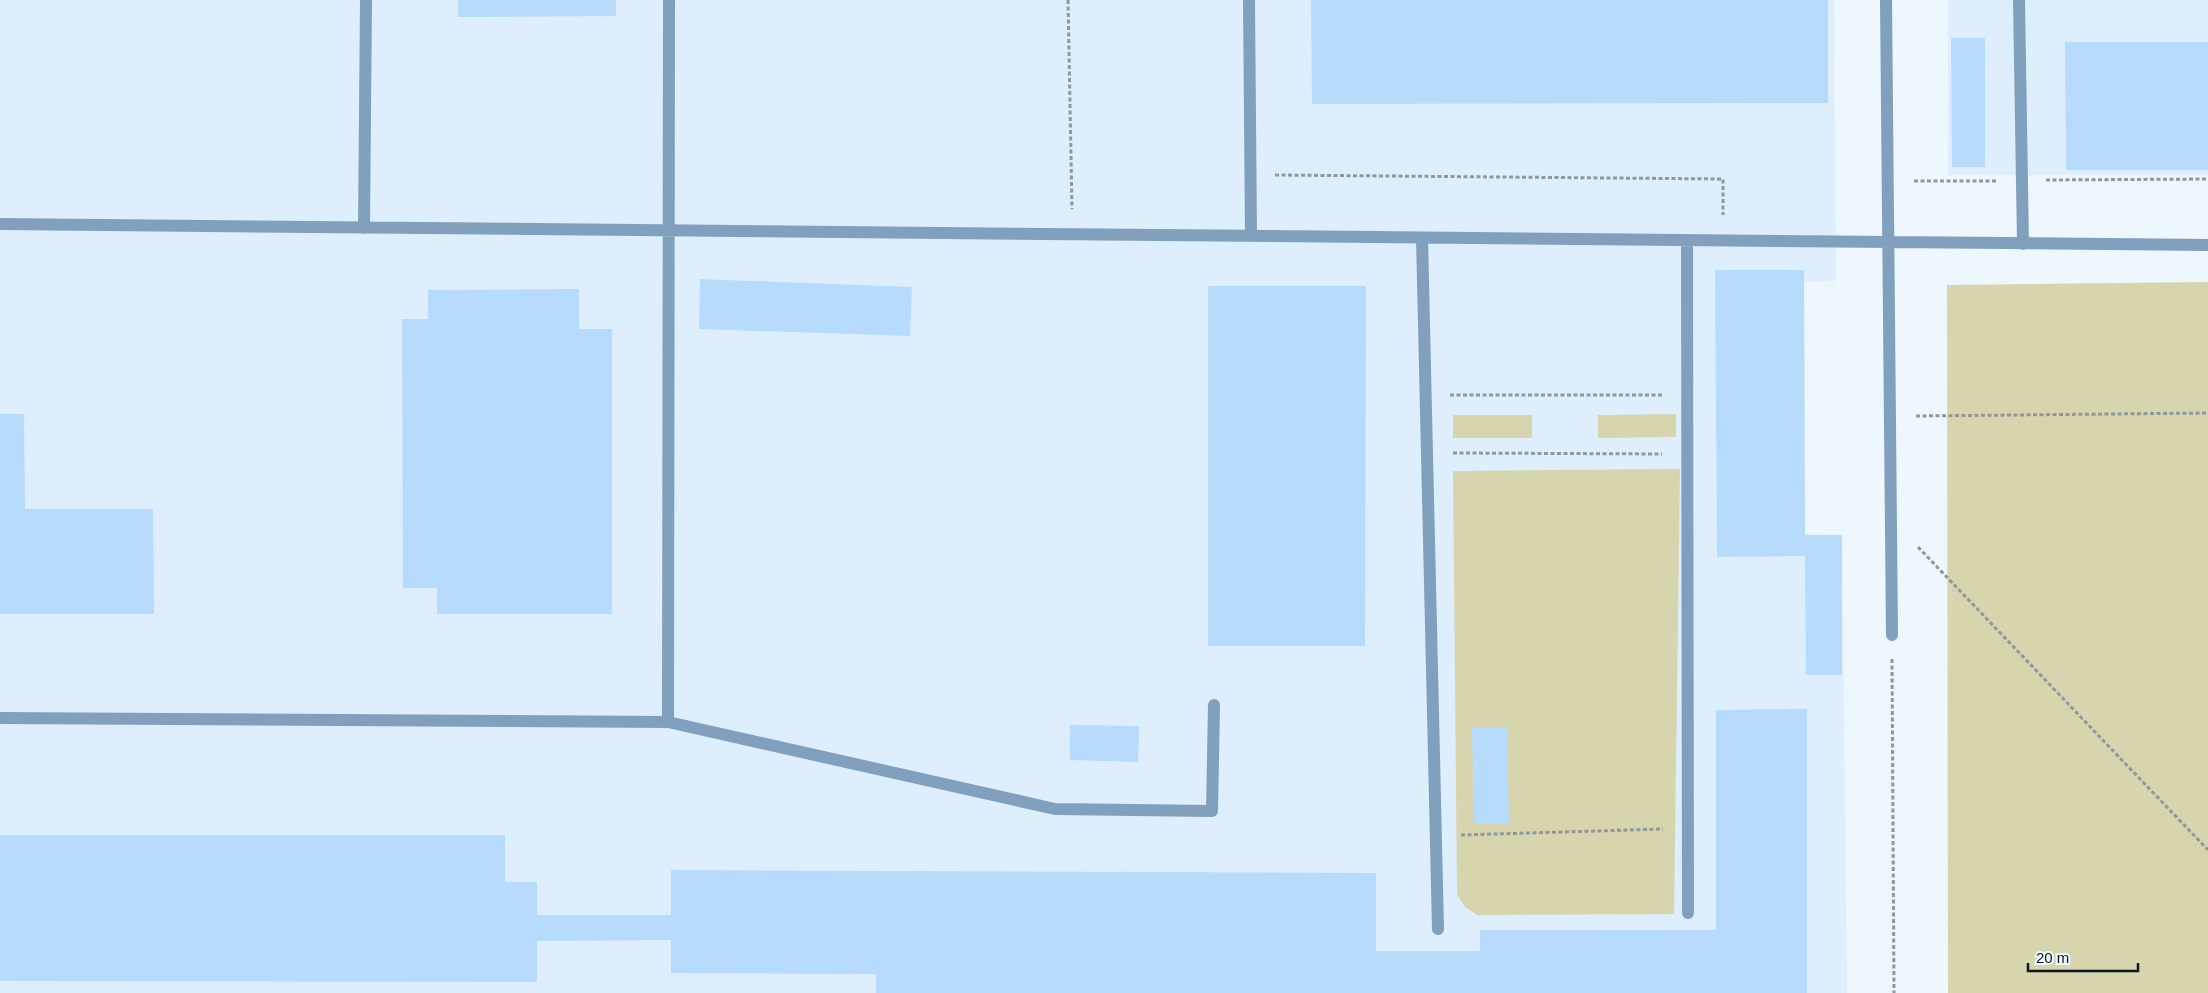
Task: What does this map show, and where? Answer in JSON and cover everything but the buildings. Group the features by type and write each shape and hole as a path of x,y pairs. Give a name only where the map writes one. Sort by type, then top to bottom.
{"lane":[{"path":"364,228 366,0"},
{"path":"668,722 669,0"},
{"path":"1249,0 1251,236"},
{"path":"1886,0 1892,636"},
{"path":"2019,0 2023,244"},
{"path":"0,224 2208,245"},
{"path":"1422,238 1438,929"},
{"path":"1687,240 1688,913"},
{"path":"0,718 668,722 1055,809 1212,811 1214,705"}],"path":[{"path":"1068,0 1072,234"},
{"path":"1251,175 1722,179 1723,241"},
{"path":"1426,395 1687,395"},
{"path":"1890,417 2208,413"},
{"path":"1427,453 1687,454"},
{"path":"1891,518 2208,850"},
{"path":"1892,636 1894,993"},
{"path":"1436,835 1688,828"}],"shaded area":[{"path":"0,0 1834,0 1836,281 1804,282 1805,534 1842,535 1847,993 0,993"},
{"path":"1948,0 2208,0 2208,175 1948,175"},
{"path":"2208,282 2208,993 1948,993 1947,285"},
{"path":"1676,414 1676,437 1598,438 1598,415"},
{"path":"1453,415 1532,415 1532,438 1453,438"},
{"path":"1680,469 1674,914 1477,915 1464,906 1457,894 1453,471"}]}
